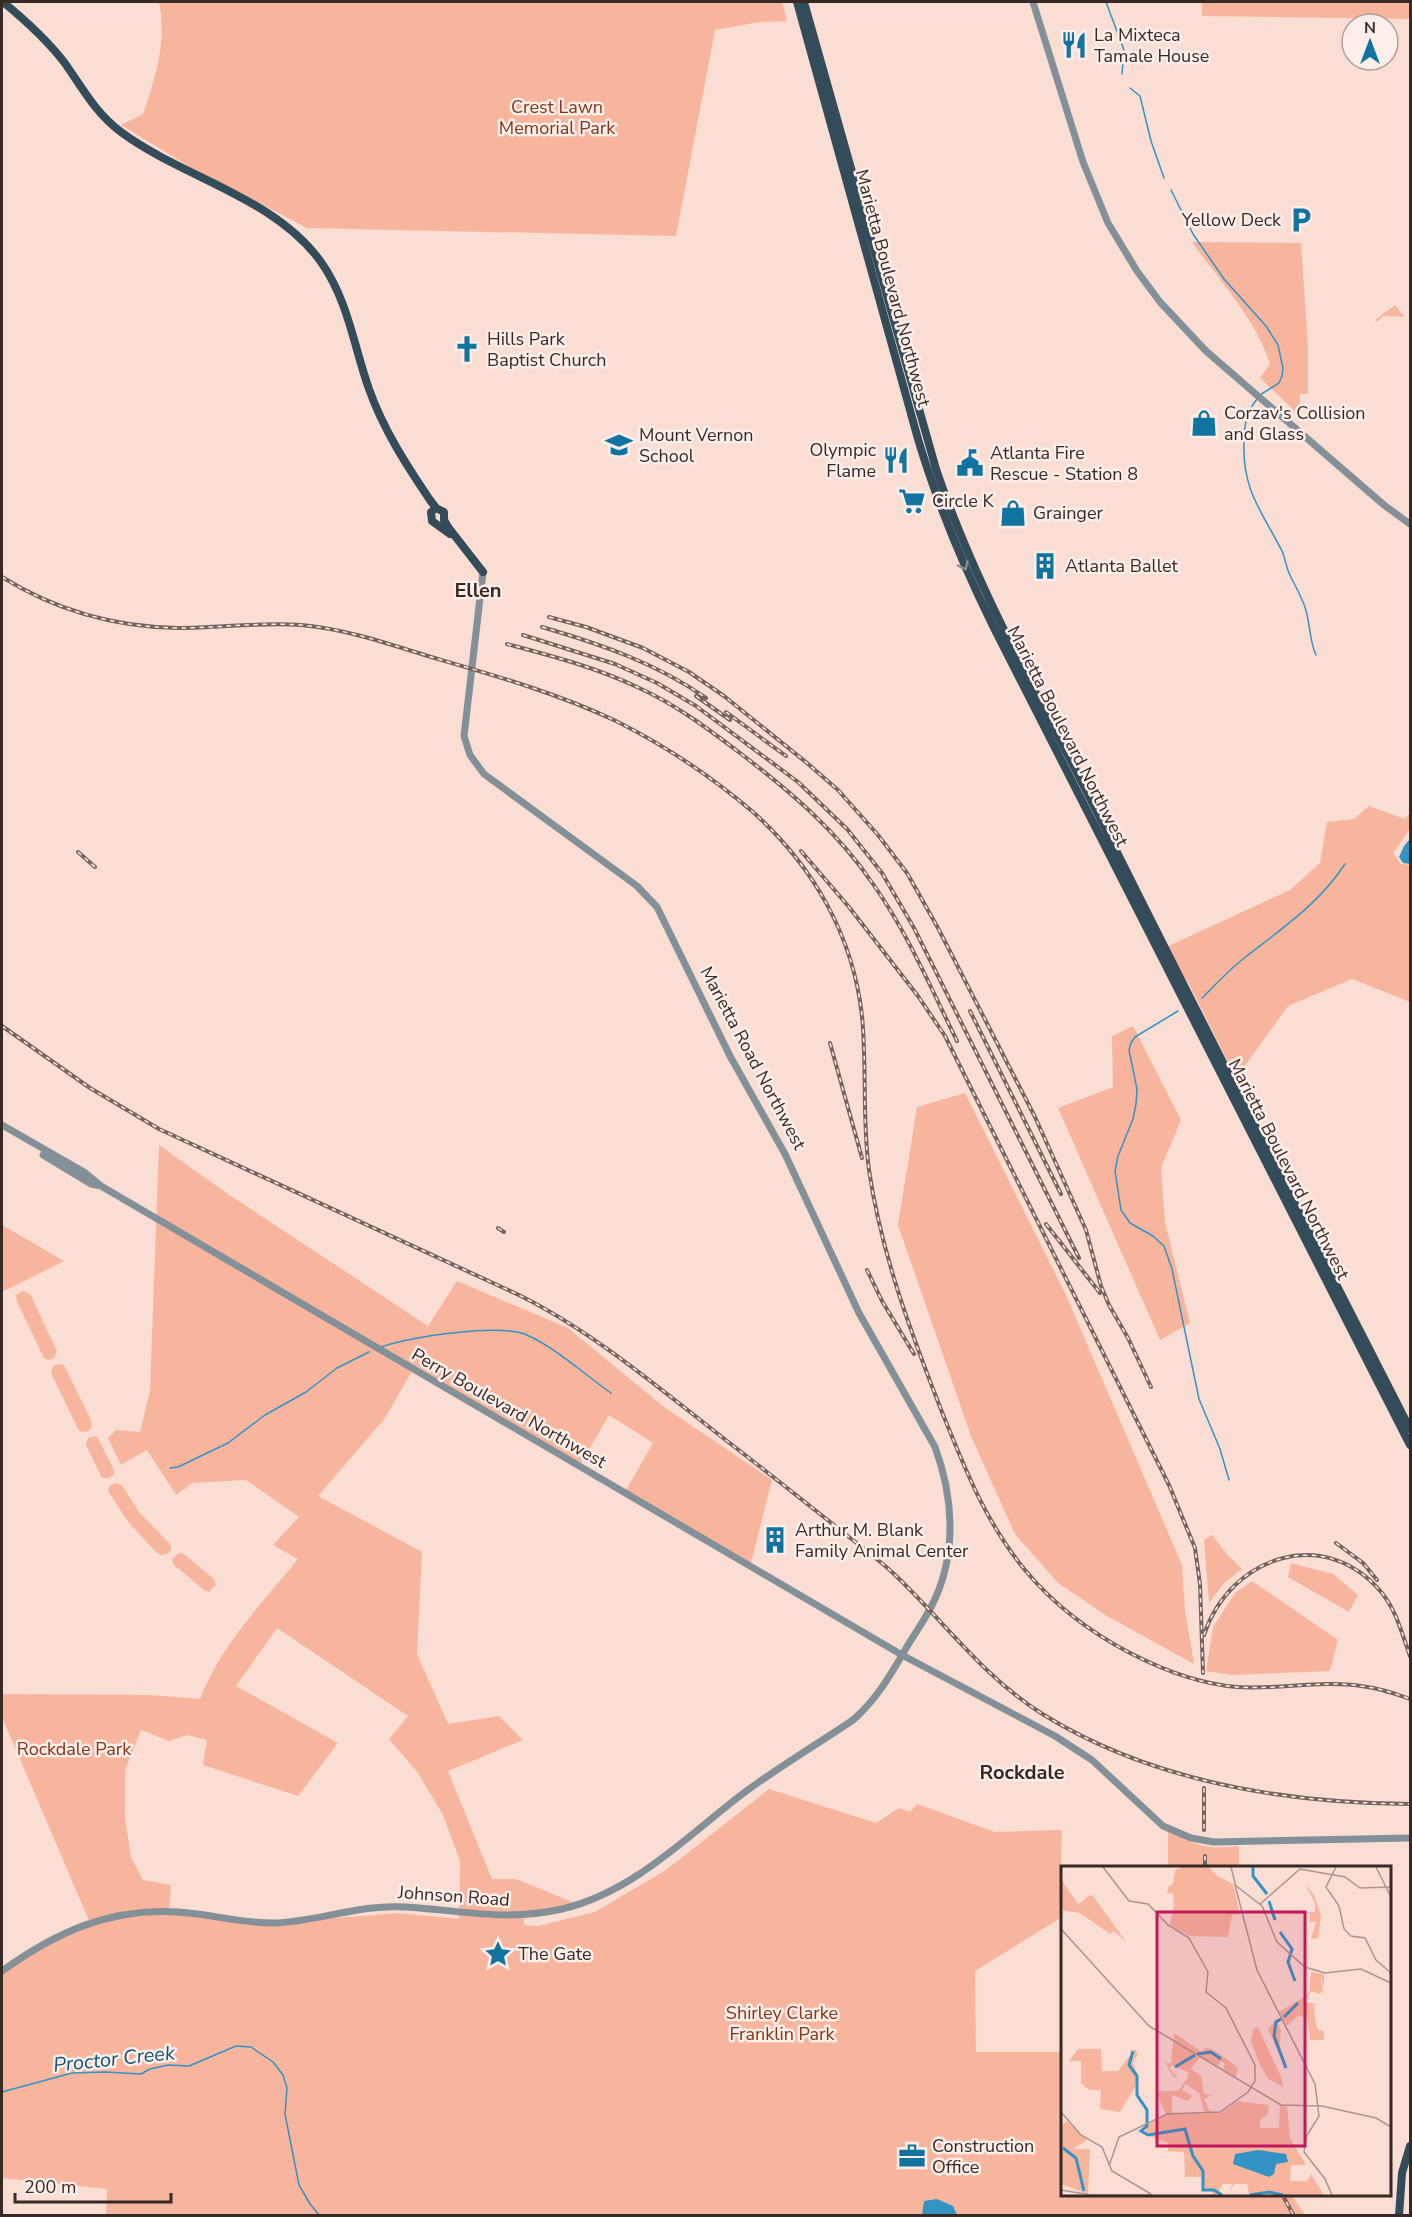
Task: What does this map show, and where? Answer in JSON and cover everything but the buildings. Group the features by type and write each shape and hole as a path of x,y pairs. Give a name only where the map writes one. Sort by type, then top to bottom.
{"main road":[{"name":"Marietta Road Northwest","path":"3,2 48,43 88,99 109,123 155,153 282,223 310,248 339,292 369,390 381,417 434,509 444,512 440,521 456,537 483,574"},
{"name":"Marietta Boulevard Northwest","path":"797,2 918,439 940,509 954,544 993,626 1410,1445"},
{"path":"804,2 933,460 959,534 987,595 1117,854 1410,1430"},
{"path":"1399,2216 1402,2173 1410,2146"}],"street":[{"path":"1033,2 1083,162 1100,206 1137,271 1166,309 1206,351 1384,505 1410,524"},
{"name":"Marietta Road Northwest","path":"483,574 464,735 473,762 484,774 638,886 657,908 730,1056 785,1154 859,1313 930,1438 942,1466 950,1513 949,1549 943,1577 934,1599 902,1655"},
{"name":"Perry Boulevard Northwest","path":"2,1125 84,1172 101,1186 902,1655 1056,1736 1092,1760 1163,1826 1191,1838 1214,1842 1410,1838"},
{"name":"Perry Boulevard Northwest","path":"2,1130 91,1184 101,1186"},
{"name":"Johnson Road","path":"2,1971 31,1950 65,1932 97,1921 131,1914 178,1912 273,1923 300,1921 358,1909 398,1906 500,1916 530,1915 563,1909 596,1898 623,1885 651,1867 759,1782 853,1720 876,1696 902,1655"}],"green space":[{"name":"Crest Lawn Memorial Park","path":"159,2 782,2 787,21 760,22 715,30 676,236 307,228 190,167 121,125 143,114 152,86 161,44"},
{"path":"1202,2 1410,2 1410,19 1400,19 1400,12 1340,12 1340,18 1202,16"},
{"path":"1192,242 1301,243 1308,348 1308,394 1300,394 1300,416 1260,378 1270,364 1255,331 1236,300"},
{"path":"1395,305 1405,317 1383,316 1377,322 1375,320"},
{"path":"1369,806 1405,819 1410,813 1410,829 1393,853 1401,864 1410,865 1410,1002 1352,979 1288,1006 1236,1078 1188,982 1164,948 1290,890 1320,863 1327,822 1354,819"},
{"path":"1133,1026 1181,1120 1161,1168 1165,1222 1190,1323 1160,1340 1058,1108 1113,1087 1112,1036"},
{"path":"965,1093 1066,1295 1182,1565 1185,1610 1194,1664 1107,1616 1058,1583 1015,1534 971,1436 898,1225 917,1107"},
{"path":"159,1145 228,1194 428,1326 457,1281 568,1328 664,1407 772,1480 750,1567 625,1492 653,1443 609,1415 580,1465 412,1371 385,1418 318,1496 422,1552 417,1654 448,1724 499,1716 523,1740 448,1771 492,1879 516,1879 577,1904 530,1915 524,1919 524,1925 538,1926 595,1912 666,1870 769,1789 876,1823 899,1808 910,1812 917,1804 995,1832 1062,1830 1059,1919 975,1971 976,2052 1061,2052 1061,2196 1293,2196 1305,2215 106,2216 107,2189 2,2178 2,1971 90,1923 2,1717 2,1694 151,1695 200,1699 209,1679 231,1643 298,1559 273,1545 299,1517 246,1480 192,1483 176,1495 147,1450 121,1465 108,1438 116,1430 140,1432 150,1391","holes":["277,1628 408,1716 389,1739 418,1773 443,1815 460,1861 459,1919 398,1913 322,1919 234,1921 169,1912 171,1885 143,1880 131,1857 125,1818 125,1770 141,1730 169,1741 187,1735 207,1740 203,1765 298,1796 338,1743 236,1686"]},
{"path":"2,1225 64,1261 2,1292"},
{"path":"23,1291 30,1294 57,1351 54,1358 48,1360 44,1358 17,1302 16,1295"},
{"path":"64,1365 91,1420 92,1427 89,1431 81,1432 78,1429 51,1373 53,1366"},
{"path":"97,1436 114,1470 114,1475 109,1478 102,1478 86,1445 88,1438"},
{"path":"116,1483 122,1485 139,1512 171,1545 171,1550 167,1554 161,1555 156,1552 129,1523 108,1491 110,1485"},
{"path":"1212,1535 1242,1569 1224,1583 1209,1603 1204,1540"},
{"path":"179,1553 184,1554 214,1579 216,1585 209,1592 174,1565 172,1559"},
{"path":"1291,1563 1333,1574 1358,1595 1349,1612 1288,1577"},
{"path":"1252,1581 1338,1640 1330,1671 1232,1675 1206,1671 1213,1627 1235,1593"},
{"path":"1168,1829 1201,1845 1239,1846 1239,1866 1168,1866"}],"water":[{"path":"1410,839 1410,864 1403,863 1399,857"},
{"path":"937,2199 953,2206 957,2215 922,2215 924,2201"}],"waterway":[{"path":"1106,2 1124,50 1122,74"},
{"path":"1130,88 1140,96 1151,141 1164,178"},
{"path":"1171,190 1193,234 1224,279 1266,326 1278,345 1283,368 1282,376 1279,383 1260,395"},
{"path":"1257,399 1248,414 1245,429 1246,473 1254,499 1282,551 1289,573 1306,608 1316,655"},
{"path":"1202,998 1237,964 1311,904 1345,864"},
{"path":"1178,1011 1135,1037 1131,1043 1129,1050 1137,1089 1136,1104 1115,1171 1121,1210 1130,1223 1153,1236 1164,1246 1172,1269 1199,1399 1220,1449 1229,1480"},
{"path":"381,1347 412,1339 455,1333 497,1330 514,1332 538,1340 611,1393"},
{"path":"170,1468 178,1467 228,1443 265,1415 306,1392 337,1368 369,1352"},
{"name":"Proctor Creek","path":"2,2092 72,2073 141,2074 150,2069 168,2065 189,2066 236,2046 251,2047 273,2062 283,2075 287,2088 285,2114 299,2185 320,2216"}],"railway":[{"path":"2,577 43,599 109,620 178,628 270,624 318,627 367,638 478,671 548,693 616,721 670,751 737,799 775,833 794,855 827,904 850,958 862,1016 869,1170 889,1261 918,1349 957,1450 976,1492 1011,1552 1036,1583 1073,1617 1115,1645 1169,1670 1196,1679 1237,1687 1346,1684 1380,1689 1410,1699"},
{"path":"549,617 586,627 643,648 689,672 724,696 807,763 838,790 878,835 907,873 938,928 1035,1117 1086,1230 1101,1286 1109,1305 1128,1338 1151,1387"},
{"path":"542,627 627,656 667,675 706,698"},
{"path":"523,635 615,664 657,683 696,706 798,782 847,829 882,873 914,928 1079,1258"},
{"path":"507,644 589,668 651,694 678,709 715,735 795,798 844,847 885,902 918,961 957,1041"},
{"path":"696,696 730,720"},
{"path":"726,712 786,756"},
{"path":"801,851 849,907 918,996 945,1036 1169,1485 1195,1548 1200,1584 1203,1673"},
{"path":"78,852 95,867"},
{"path":"970,1011 1061,1194"},
{"path":"2,1026 90,1088 159,1129 519,1295 601,1344 893,1573 1002,1684 1044,1715 1086,1738 1129,1757 1221,1784 1315,1799 1410,1804"},
{"path":"830,1043 862,1158"},
{"path":"1046,1224 1100,1293"},
{"path":"498,1228 504,1232"},
{"path":"867,1270 882,1301 914,1354"},
{"path":"1336,1543 1363,1563 1377,1580"},
{"path":"1204,1635 1217,1608 1235,1585 1257,1569 1281,1558 1307,1555 1334,1559 1359,1572 1382,1593 1395,1615 1410,1656"},
{"path":"1204,1788 1204,1830"},
{"path":"1205,1856 1205,1866"},
{"path":"1283,2196 1294,2216"}],"place":[{"name":"La Mixteca Tamale House","path":"1074,45"},
{"name":"Yellow Deck","path":"1301,220"},
{"name":"Hills Park Baptist Church","path":"467,349"},
{"name":"Corzav's Collision and Glass","path":"1204,423"},
{"name":"Mount Vernon School","path":"619,445"},
{"name":"Olympic Flame","path":"896,460"},
{"name":"Atlanta Fire Rescue - Station 8","path":"970,463"},
{"name":"Circle K","path":"912,501"},
{"name":"Grainger","path":"1013,513"},
{"name":"Atlanta Ballet","path":"1045,566"},
{"name":"Arthur M. Blank Family Animal Center","path":"775,1540"},
{"name":"The Gate","path":"498,1954"},
{"name":"Construction Office","path":"912,2156"}],"district":[{"name":"Ellen","path":"478,590"},
{"name":"Rockdale","path":"1022,1772"}],"park label":[{"name":"Rockdale Park","path":"74,1749"},
{"name":"Shirley Clarke Franklin Park","path":"782,2023"}]}
